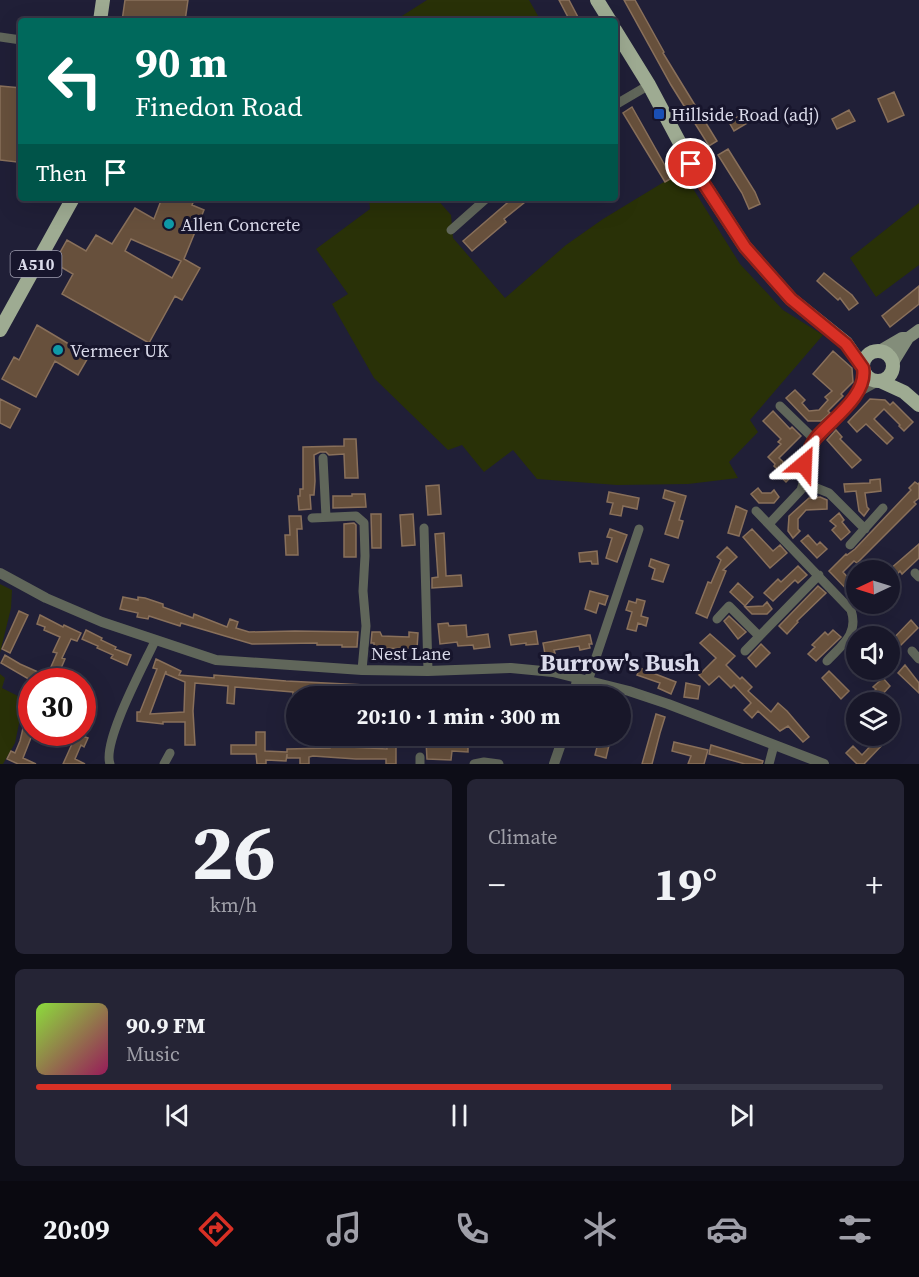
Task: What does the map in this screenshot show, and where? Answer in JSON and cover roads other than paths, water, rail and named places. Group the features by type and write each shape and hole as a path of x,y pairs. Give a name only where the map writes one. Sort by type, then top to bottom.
{"main road":[{"path":"100,18 103,0"},
{"path":"597,0 608,18"},
{"path":"618,35 649,85 691,164 745,247 791,299 846,344 870,379 904,392 919,405"},
{"name":"A510","path":"0,330 70,201"},
{"path":"879,381 888,377 897,354 908,338 919,330"},
{"path":"863,370 865,359 902,338 908,338"},
{"path":"846,344 889,357 904,392"}],"street":[{"path":"0,37 18,39"},
{"path":"618,103 649,85"},
{"path":"451,230 484,201"},
{"path":"858,392 863,370"},
{"path":"769,524 801,490 804,483 804,464 815,440 858,392 879,381"},
{"path":"780,406 815,440"},
{"path":"323,458 326,517"},
{"path":"804,483 829,494 865,529"},
{"path":"850,545 883,508"},
{"path":"756,511 843,599 851,610 854,620 848,639 827,661"},
{"path":"312,518 356,516 364,523 363,591 366,626 362,670"},
{"path":"424,528 428,671"},
{"path":"580,686 639,529"},
{"name":"Nest Lane","path":"0,573 46,598 102,622 216,660 362,670 428,671 511,668 553,672 668,704 824,764"},
{"path":"745,651 819,575"},
{"path":"717,619 729,606 759,636"},
{"path":"110,764 109,747 114,731 155,641"},
{"path":"912,651 919,659"},
{"path":"769,764 774,744"},
{"path":"554,764 560,746"},
{"path":"164,764 170,753"},
{"path":"474,764 484,762 499,764"}],"place":[{"name":"Hillside Road (adj)","path":"659,114"},
{"name":"Allen Concrete","path":"169,224"},
{"name":"Vermeer UK","path":"58,350"}],"district":[{"name":"Burrow's Bush","path":"620,662"}]}
